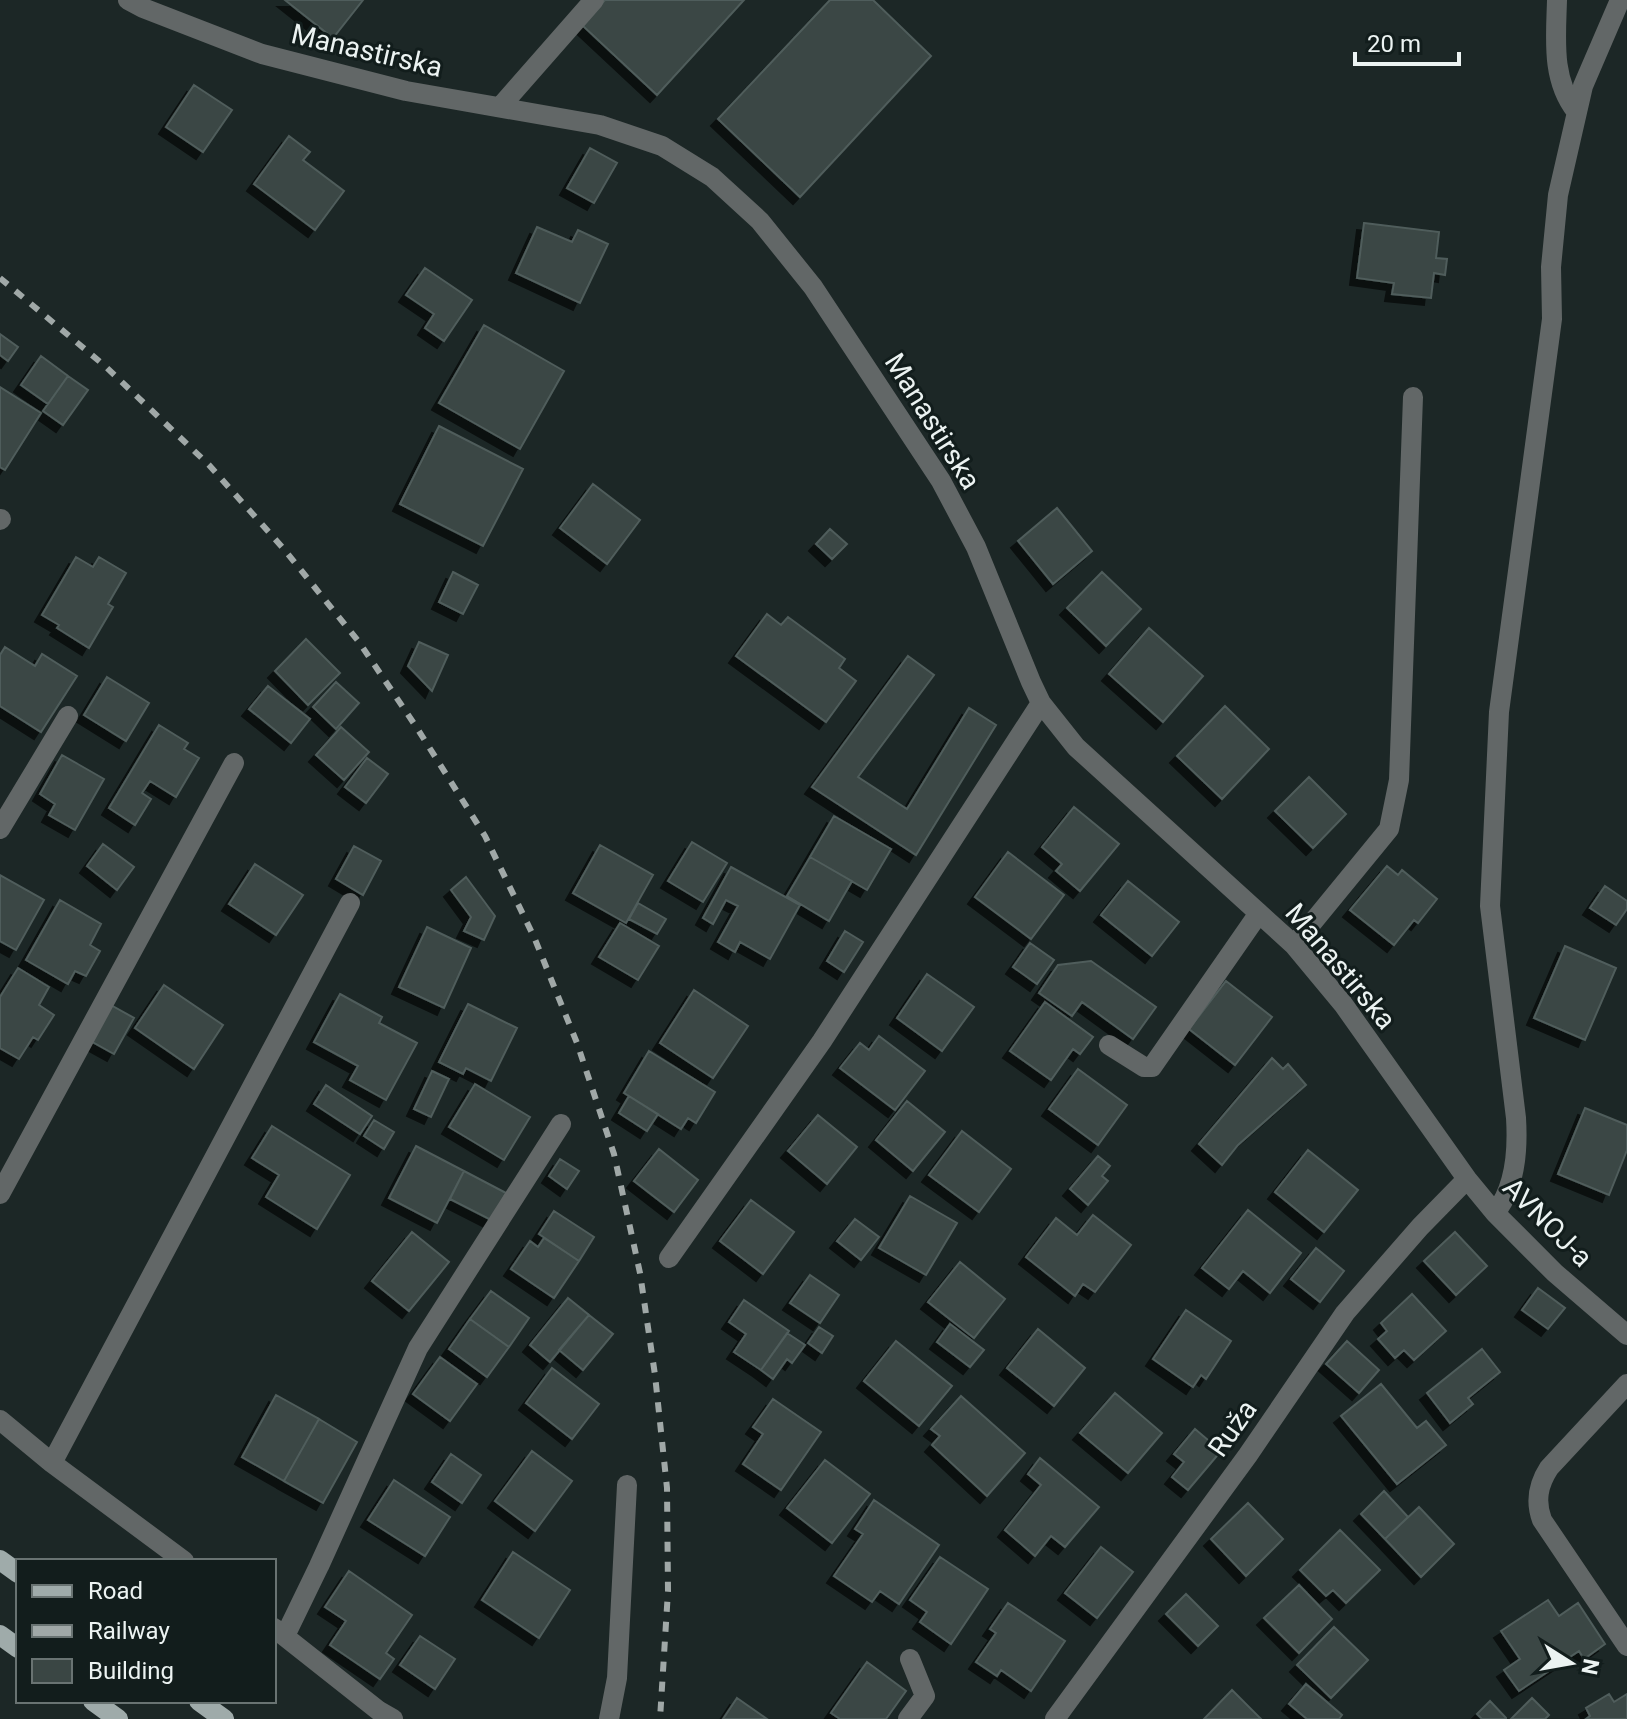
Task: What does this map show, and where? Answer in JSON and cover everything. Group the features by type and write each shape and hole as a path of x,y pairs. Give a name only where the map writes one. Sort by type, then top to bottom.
{"main road":[{"path":"96,1703 118,1719"},
{"path":"202,1703 224,1719"}],"street":[{"name":"Manastirska","path":"128,0 262,54 406,91 600,125 662,146 712,177 760,221 813,287 941,481 976,547 1041,703 1076,747 1294,945 1343,1004 1467,1179"},
{"path":"500,107 594,0"},
{"path":"1557,0 1559,79 1566,98 1576,111"},
{"path":"1495,1213 1510,1185 1517,1143 1490,906 1499,712 1552,319 1551,267 1558,195 1583,86 1620,0"},
{"path":"1294,945 1389,829 1399,780 1413,397"},
{"path":"669,1258 822,1041 1041,703"},
{"path":"0,829 68,716"},
{"path":"0,1194 234,763"},
{"path":"52,1463 350,903"},
{"path":"1109,1045 1144,1067 1152,1067 1259,913"},
{"path":"393,1719 279,1632 319,1566 418,1348 561,1124"},
{"name":"AVNOJ-a","path":"1467,1179 1495,1213 1555,1273 1627,1335"},
{"name":"Ruža","path":"1055,1719 1248,1455 1345,1313 1420,1227 1467,1179"},
{"path":"1627,1384 1549,1468 1538,1491 1542,1520 1627,1646"},
{"path":"0,1420 52,1463 181,1559"},
{"path":"609,1719 617,1678 627,1485"},
{"path":"908,1719 925,1696 910,1659"}],"building":[{"path":"285,0 363,0 333,38"},
{"path":"605,0 744,0 657,95 582,25"},
{"path":"830,0 873,0 931,56 800,197 718,119"},
{"path":"194,85 232,110 203,152 166,127"},
{"path":"289,136 310,152 303,160 344,191 315,230 254,184"},
{"path":"590,148 617,163 594,203 567,188"},
{"path":"1364,223 1439,232 1436,258 1447,259 1445,275 1434,273 1431,298 1392,294 1394,283 1357,278"},
{"path":"537,227 572,242 578,230 608,244 580,303 516,273"},
{"path":"425,268 472,300 444,341 425,328 434,314 406,295"},
{"path":"484,325 564,371 520,449 439,403"},
{"path":"0,334 18,347 8,361 0,355"},
{"path":"41,356 68,376 48,404 21,385"},
{"path":"68,376 88,390 63,425 43,411"},
{"path":"0,387 41,413 5,470 0,467"},
{"path":"439,426 523,469 483,546 400,504"},
{"path":"593,484 640,520 607,564 560,528"},
{"path":"1057,508 1092,551 1053,584 1018,541"},
{"path":"830,529 847,544 832,559 816,544"},
{"path":"76,557 93,567 99,557 126,573 108,604 113,607 89,648 42,615"},
{"path":"453,572 478,585 463,614 439,602"},
{"path":"1102,572 1141,609 1106,646 1067,608"},
{"path":"767,614 781,625 788,617 845,659 839,668 856,681 826,722 736,656"},
{"path":"1149,628 1203,676 1163,722 1109,674"},
{"path":"306,639 340,673 308,705 275,671"},
{"path":"419,642 448,655 432,691 408,666"},
{"path":"5,647 35,666 42,654 77,676 41,732 0,706 0,655"},
{"path":"908,656 934,675 858,777 907,809 969,708 996,725 916,855 812,787"},
{"path":"107,677 149,703 126,741 84,715"},
{"path":"336,682 359,703 336,729 313,707"},
{"path":"268,686 310,719 291,743 249,709"},
{"path":"1225,706 1269,749 1222,799 1177,756"},
{"path":"159,725 188,743 184,749 199,758 176,797 150,781 142,793 151,799 135,825 109,808"},
{"path":"341,727 369,752 344,780 316,755"},
{"path":"62,755 104,779 75,830 49,815 55,804 40,794"},
{"path":"367,758 388,774 366,803 345,787"},
{"path":"1309,777 1346,814 1313,848 1275,811"},
{"path":"1074,807 1119,844 1080,891 1056,871 1062,864 1042,847"},
{"path":"834,816 891,849 867,890 810,857"},
{"path":"692,842 727,863 703,902 668,881"},
{"path":"103,844 134,867 117,890 87,866"},
{"path":"600,845 653,875 626,923 573,893"},
{"path":"354,846 381,861 363,895 336,879"},
{"path":"1008,852 1064,895 1031,939 975,897"},
{"path":"810,857 852,881 829,921 787,896"},
{"path":"255,864 303,895 276,935 229,904"},
{"path":"1387,866 1398,875 1402,870 1437,899 1418,923 1414,920 1394,945 1350,910"},
{"path":"731,867 800,905 770,959 740,942 735,952 718,942 738,906 726,900 713,924 703,918"},
{"path":"0,875 44,900 16,950 0,941"},
{"path":"466,877 495,916 484,940 464,931 471,917 451,890"},
{"path":"1128,881 1179,922 1152,956 1101,915"},
{"path":"1605,886 1627,901 1627,909 1616,925 1590,908"},
{"path":"60,900 101,924 90,945 100,951 86,976 75,971 68,984 26,960"},
{"path":"638,903 666,919 657,934 629,919"},
{"path":"620,923 659,946 638,980 599,957"},
{"path":"427,927 471,948 444,1008 399,987"},
{"path":"845,931 863,942 844,972 827,961"},
{"path":"1030,943 1054,960 1037,984 1013,967"},
{"path":"1565,946 1616,968 1585,1040 1534,1018"},
{"path":"1091,961 1156,1007 1133,1039 1082,1002 1072,1016 1039,993 1058,965"},
{"path":"18,968 49,987 39,1005 54,1015 38,1040 33,1037 19,1059 0,1048 0,997"},
{"path":"927,974 974,1007 942,1051 897,1018"},
{"path":"1226,981 1272,1017 1235,1065 1189,1029"},
{"path":"164,985 223,1025 194,1069 135,1028"},
{"path":"694,990 748,1026 713,1078 660,1043"},
{"path":"340,994 382,1017 379,1023 417,1043 386,1100 350,1080 358,1066 314,1042"},
{"path":"1045,1002 1093,1037 1080,1054 1073,1049 1051,1080 1010,1051"},
{"path":"109,1004 134,1018 114,1054 89,1040"},
{"path":"468,1004 517,1028 491,1081 466,1068 463,1074 439,1062"},
{"path":"879,1036 925,1071 895,1110 840,1068 860,1043 869,1050"},
{"path":"649,1051 715,1092 696,1123 688,1118 681,1129 624,1093"},
{"path":"1272,1058 1283,1069 1288,1064 1306,1085 1238,1145 1222,1165 1199,1144"},
{"path":"1078,1069 1127,1105 1098,1145 1049,1109"},
{"path":"432,1071 449,1079 431,1117 414,1109"},
{"path":"475,1084 530,1117 504,1160 449,1127"},
{"path":"326,1085 372,1116 360,1134 314,1104"},
{"path":"629,1096 658,1114 647,1131 619,1113"},
{"path":"907,1101 945,1132 913,1171 876,1140"},
{"path":"1585,1108 1627,1125 1627,1150 1609,1195 1558,1174"},
{"path":"818,1115 857,1147 827,1184 788,1151"},
{"path":"374,1120 394,1132 384,1149 364,1136"},
{"path":"272,1126 350,1175 317,1229 266,1197 279,1175 252,1158"},
{"path":"962,1131 1011,1169 979,1212 929,1175"},
{"path":"416,1146 464,1171 437,1223 389,1198"},
{"path":"659,1149 698,1180 674,1212 634,1181"},
{"path":"1308,1150 1358,1190 1324,1232 1275,1192"},
{"path":"1098,1156 1110,1166 1102,1176 1108,1181 1088,1205 1070,1189"},
{"path":"560,1159 579,1171 567,1189 549,1176"},
{"path":"464,1171 506,1193 491,1220 450,1199"},
{"path":"910,1196 957,1223 926,1275 879,1248"},
{"path":"751,1200 794,1232 763,1274 720,1241"},
{"path":"1248,1210 1301,1253 1270,1293 1243,1271 1229,1289 1202,1268"},
{"path":"554,1211 594,1237 579,1261 539,1234"},
{"path":"1093,1215 1131,1245 1095,1292 1083,1284 1075,1296 1026,1257 1056,1218 1077,1235"},
{"path":"855,1219 879,1237 861,1260 837,1241"},
{"path":"412,1232 449,1262 409,1311 372,1281"},
{"path":"1455,1232 1487,1266 1456,1295 1424,1261"},
{"path":"544,1238 579,1261 554,1298 511,1269 530,1241 538,1247"},
{"path":"1316,1248 1344,1271 1320,1302 1291,1279"},
{"path":"960,1262 1005,1299 974,1338 928,1302"},
{"path":"810,1275 839,1295 820,1323 790,1303"},
{"path":"1538,1288 1565,1308 1548,1329 1522,1310"},
{"path":"491,1291 529,1318 509,1347 470,1319"},
{"path":"1412,1294 1446,1331 1414,1360 1404,1350 1395,1358 1378,1339 1387,1331 1381,1323"},
{"path":"568,1298 589,1315 550,1362 530,1345"},
{"path":"744,1300 789,1331 761,1370 734,1352 746,1334 729,1322"},
{"path":"1186,1310 1231,1341 1206,1379 1201,1375 1193,1387 1153,1359"},
{"path":"589,1315 613,1334 583,1370 559,1350"},
{"path":"470,1319 509,1347 487,1377 449,1349"},
{"path":"950,1324 984,1350 970,1367 937,1342"},
{"path":"819,1327 833,1336 822,1353 808,1343"},
{"path":"1038,1329 1085,1368 1054,1406 1007,1368"},
{"path":"787,1333 805,1345 792,1363 787,1359 773,1379 761,1370"},
{"path":"896,1341 952,1386 919,1426 864,1381"},
{"path":"1347,1341 1379,1370 1359,1393 1326,1364"},
{"path":"1482,1349 1500,1372 1468,1398 1473,1404 1450,1423 1427,1393"},
{"path":"440,1357 477,1384 450,1421 413,1394"},
{"path":"552,1368 599,1404 572,1439 526,1403"},
{"path":"1381,1384 1417,1428 1426,1421 1446,1445 1397,1484 1341,1416"},
{"path":"1115,1393 1162,1433 1128,1473 1080,1433"},
{"path":"276,1395 319,1419 284,1481 242,1457"},
{"path":"961,1396 1025,1453 987,1496 932,1445 940,1436 931,1429"},
{"path":"773,1399 821,1432 781,1490 743,1464 763,1434 753,1427"},
{"path":"319,1419 357,1442 323,1503 284,1481"},
{"path":"1195,1429 1221,1451 1188,1490 1172,1477 1184,1462 1174,1454"},
{"path":"532,1451 572,1481 535,1531 495,1501"},
{"path":"451,1454 481,1475 462,1503 432,1482"},
{"path":"1040,1458 1099,1507 1065,1547 1051,1536 1035,1556 1005,1530 1041,1485 1028,1474"},
{"path":"825,1460 870,1494 832,1543 787,1508"},
{"path":"394,1480 450,1517 425,1556 368,1520"},
{"path":"1384,1491 1408,1517 1385,1539 1361,1514"},
{"path":"874,1500 939,1545 899,1604 880,1591 872,1602 834,1576 863,1534 855,1529"},
{"path":"1248,1503 1283,1539 1246,1576 1211,1539"},
{"path":"1419,1507 1454,1544 1421,1577 1385,1539"},
{"path":"1340,1530 1380,1570 1346,1603 1333,1590 1326,1596 1300,1570"},
{"path":"1101,1547 1133,1572 1097,1618 1065,1593"},
{"path":"513,1552 570,1590 539,1638 482,1600"},
{"path":"940,1557 988,1589 951,1644 920,1622 927,1612 910,1600"},
{"path":"349,1571 412,1615 386,1653 394,1659 380,1679 330,1645 346,1621 325,1607"},
{"path":"1299,1585 1332,1619 1299,1653 1264,1618"},
{"path":"1186,1594 1218,1626 1198,1646 1166,1614"},
{"path":"1548,1600 1559,1616 1578,1603 1605,1644 1584,1659 1579,1651 1519,1691 1504,1670 1520,1659 1501,1631"},
{"path":"1008,1603 1065,1641 1031,1691 1001,1670 997,1676 976,1662 996,1633 990,1629"},
{"path":"1334,1627 1368,1660 1331,1698 1297,1665"},
{"path":"420,1636 455,1659 435,1689 400,1665"},
{"path":"867,1662 906,1691 886,1719 840,1719 831,1713"},
{"path":"1306,1684 1342,1715 1339,1719 1307,1719 1289,1704"},
{"path":"1232,1690 1261,1719 1204,1719"},
{"path":"1609,1694 1614,1702 1627,1694 1627,1719 1586,1719 1590,1716 1586,1708"},
{"path":"737,1698 767,1719 723,1719"},
{"path":"1532,1698 1549,1715 1545,1719 1511,1719"},
{"path":"1490,1701 1506,1719 1482,1719 1477,1714"}],"railway":[{"path":"0,278 105,366 209,465 283,548 359,642 417,728 485,836 534,937 577,1043 614,1154 640,1273 667,1488 668,1591 660,1719"}]}
